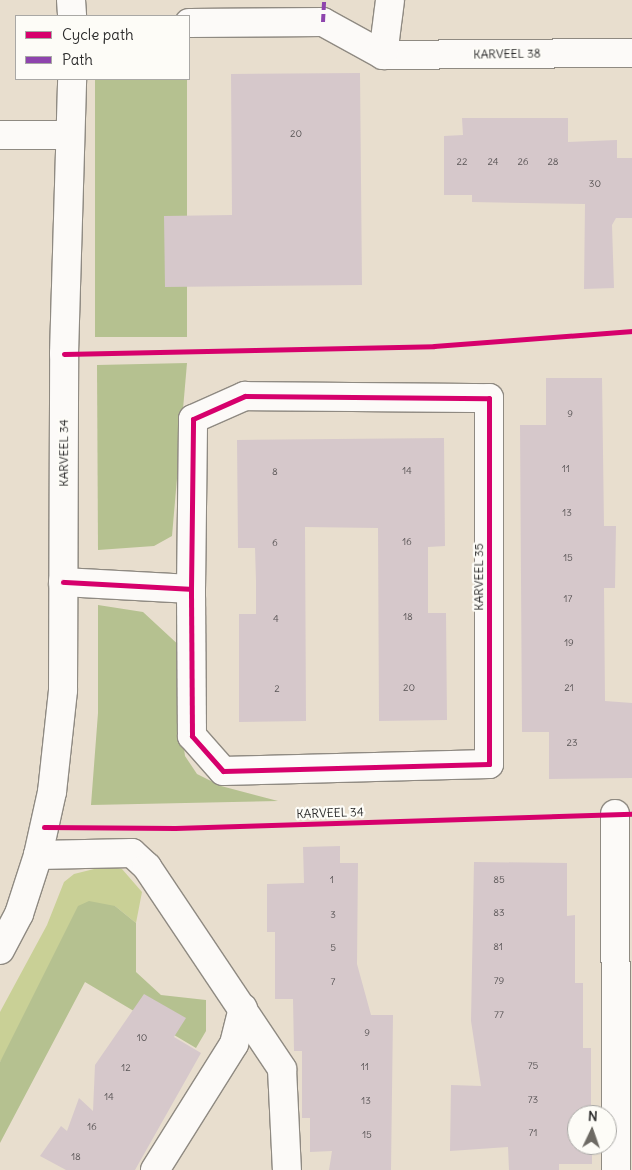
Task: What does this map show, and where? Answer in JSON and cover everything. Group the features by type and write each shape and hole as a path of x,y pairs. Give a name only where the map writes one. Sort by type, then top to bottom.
{"street":[{"path":"71,0 72,15"},
{"path":"383,55 390,0"},
{"name":"KARVEEL 38","path":"190,23 323,11 383,55 632,53"},
{"name":"KARVEEL 34","path":"0,950 18,914 38,855 52,792 63,690 69,135 72,80"},
{"path":"0,135 69,135"},
{"name":"KARVEEL 35","path":"245,396 489,398 490,764 223,771 192,736 192,589 194,419 245,396"},
{"path":"63,582 192,589"},
{"path":"615,814 624,1021 616,1170"},
{"path":"38,855 132,853 159,883 282,1069 287,1170"},
{"path":"155,1170 234,1044 243,1008"}],"green space":[{"path":"95,80 187,80 187,337 95,337"},
{"path":"187,363 172,536 154,546 98,550 97,365"},
{"path":"98,605 143,612 183,649 180,718 185,756 197,774 221,786 278,801 91,805 98,713"},
{"path":"106,866 122,869 142,892 136,923 115,906 0,1062 0,1012 47,925 64,882 74,874"},
{"path":"89,901 115,906 136,923 136,972 161,995 206,1000 206,1031 196,1048 85,982 0,1143 0,1062 78,906"}],"building":[{"path":"360,73 362,285 165,287 164,216 232,215 231,74"},
{"path":"462,118 568,118 568,142 617,140 617,158 632,158 632,218 616,218 612,225 614,288 584,289 585,204 472,202 472,195 444,195 444,136 463,135"},
{"path":"546,378 602,378 604,526 616,526 615,588 604,588 605,701 632,703 632,778 549,779 549,732 522,732 520,425 546,425"},
{"path":"444,438 445,546 428,547 428,613 446,613 447,720 379,721 378,528 305,527 306,721 239,722 239,614 256,614 256,581 255,548 238,548 237,440"},
{"path":"340,846 340,863 358,863 357,964 371,1015 393,1015 391,1170 329,1170 332,1151 310,1152 310,1118 302,1118 302,1051 294,1051 293,999 275,999 275,932 267,932 267,884 304,883 303,847"},
{"path":"474,862 567,863 567,916 575,915 575,983 583,983 583,1048 591,1048 591,1105 567,1105 567,1155 592,1155 592,1164 559,1164 559,1170 509,1170 508,1147 450,1151 451,1085 481,1086 471,1021"},
{"path":"144,994 186,1018 174,1037 201,1053 135,1170 66,1170 40,1156 61,1126 67,1131 79,1098 93,1111 95,1065"}],"marked path":[{"path":"323,22 324,0"}],"cycle path":[{"path":"64,354 434,346 632,331"},
{"path":"63,582 191,589 193,419 245,396 489,398 489,764 223,771 192,736 191,589"},
{"path":"44,827 175,828 632,814"}]}
